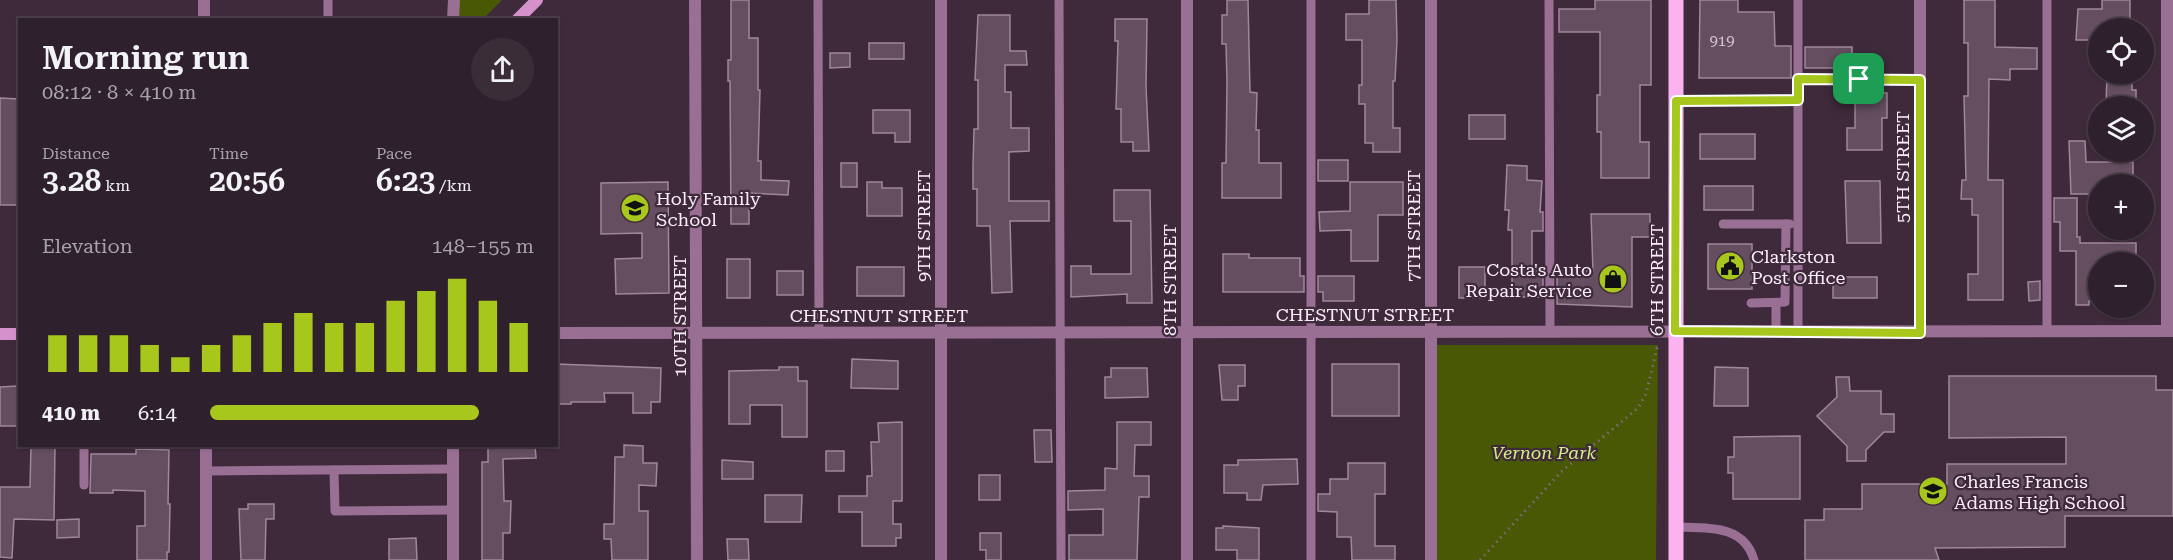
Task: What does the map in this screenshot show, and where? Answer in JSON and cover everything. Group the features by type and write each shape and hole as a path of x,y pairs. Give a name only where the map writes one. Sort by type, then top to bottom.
{"main road":[{"path":"519,18 537,0"},
{"name":"6TH STREET","path":"1676,0 1676,560"},
{"path":"0,334 18,334"}],"street":[{"path":"204,0 204,18"},
{"path":"453,18 454,0"},
{"name":"10TH STREET","path":"695,0 697,560"},
{"name":"9TH STREET","path":"941,0 941,560"},
{"name":"8TH STREET","path":"1187,0 1187,560"},
{"name":"7TH STREET","path":"1431,0 1431,560"},
{"name":"5TH STREET","path":"1920,0 1920,333"},
{"path":"2167,0 2170,331"},
{"name":"CHESTNUT STREET","path":"558,333 2170,331"},
{"path":"206,447 206,560"},
{"path":"453,447 453,560"}],"lane":[{"path":"328,0 328,18"},
{"path":"818,0 819,333"},
{"path":"1059,0 1061,560"},
{"path":"1311,0 1311,560"},
{"path":"1550,0 1550,331"},
{"path":"1798,0 1798,332"},
{"path":"2047,0 2047,332"},
{"path":"1798,79 1920,80"},
{"path":"1676,101 1798,100"},
{"path":"1723,224 1798,224"},
{"path":"1751,303 1785,302 1785,224"},
{"path":"1776,303 1776,332"},
{"path":"84,447 84,485"},
{"path":"206,471 453,469"},
{"path":"334,470 335,511 453,510"},
{"path":"1676,527 1723,529 1742,538 1754,560"}],"path":[{"path":"1480,560 1561,472 1638,408 1646,394 1657,348 1676,348"}],"green space":[{"path":"454,0 502,0 484,18 453,18"},
{"name":"Vernon Park","path":"1431,345 1658,345 1656,560 1431,560"}],"building":[{"path":"731,0 749,0 749,38 758,38 758,90 760,90 758,161 761,161 761,180 789,181 788,195 749,193 749,224 731,224 728,60 731,60"},
{"path":"1227,0 1248,0 1250,92 1257,93 1256,130 1259,130 1259,163 1281,163 1281,198 1222,198 1222,163 1226,163 1227,82 1226,44 1222,44 1222,15 1227,15"},
{"path":"1369,0 1396,0 1397,40 1395,81 1393,81 1393,128 1400,128 1400,152 1373,152 1373,143 1365,143 1365,104 1359,104 1359,85 1362,85 1362,40 1346,40 1346,14 1369,14"},
{"path":"1595,0 1651,0 1651,85 1640,85 1640,142 1649,142 1649,178 1601,178 1601,132 1597,132 1597,95 1600,95 1600,32 1559,32 1559,9 1595,9"},
{"path":"1700,0 1738,0 1738,12 1774,12 1775,46 1791,46 1791,78 1699,78"},
{"path":"1964,0 1995,0 1995,47 2037,48 2037,69 2010,69 2010,80 1989,79 1988,180 2003,180 2003,300 1968,300 1968,274 1978,274 1978,215 1972,215 1972,199 1961,199 1962,180 1966,180 1964,96 1968,96 1968,43 1964,43"},
{"path":"2102,0 2130,0 2130,18 2088,18 2088,40 2076,40 2078,9 2102,9"},
{"path":"978,15 1010,15 1010,51 1026,51 1027,65 1005,65 1005,92 1011,92 1011,128 1029,128 1029,151 1009,152 1009,201 1049,201 1049,221 1010,221 1012,292 992,293 990,226 977,226 977,189 973,189 973,166 974,129 978,129 978,80 975,80"},
{"path":"1115,19 1147,19 1146,87 1149,151 1133,151 1133,142 1121,142 1121,109 1116,109 1118,41 1115,41"},
{"path":"869,43 904,43 904,59 869,59"},
{"path":"1805,47 1852,47 1852,68 1805,68"},
{"path":"830,53 850,53 850,67 830,68"},
{"path":"2107,84 2132,84 2132,90 2136,90 2136,96 2106,96"},
{"path":"1855,93 1887,93 1887,118 1882,118 1882,150 1847,150 1847,128 1855,128"},
{"path":"0,98 18,99 18,205 0,205"},
{"path":"873,110 910,110 910,142 895,142 895,133 873,133"},
{"path":"1469,115 1505,115 1505,139 1469,139"},
{"path":"1700,134 1755,134 1755,159 1700,159"},
{"path":"2069,141 2085,141 2086,162 2133,162 2133,174 2088,174 2088,194 2071,194"},
{"path":"1318,160 1348,160 1348,181 1318,181"},
{"path":"841,163 857,163 857,187 841,187"},
{"path":"1507,165 1527,166 1527,180 1542,181 1540,212 1543,212 1543,231 1532,231 1532,271 1543,271 1543,297 1512,297 1512,230 1508,230 1509,210 1505,210"},
{"path":"1845,181 1880,181 1881,243 1847,243"},
{"name":"Holy Family School","path":"668,182 669,293 616,294 615,259 642,258 642,233 601,234 601,183"},
{"path":"867,182 882,182 882,188 902,188 902,216 867,216"},
{"path":"1350,182 1403,182 1403,215 1378,215 1378,261 1351,261 1351,230 1320,231 1319,212 1350,211"},
{"path":"1704,186 1753,186 1753,210 1704,210"},
{"path":"1114,190 1150,190 1152,303 1127,303 1127,294 1071,297 1071,266 1091,266 1091,274 1131,274 1131,221 1114,221"},
{"path":"2054,198 2077,198 2077,237 2080,237 2080,243 2136,243 2136,252 2088,252 2088,305 2076,305 2076,251 2060,251 2060,222 2054,222"},
{"path":"1591,214 1650,214 1650,237 1632,237 1632,307 1557,304 1557,271 1593,271"},
{"name":"Clarkston Post Office","path":"1708,244 1752,244 1752,289 1708,289"},
{"path":"1223,254 1249,254 1249,258 1300,258 1300,276 1304,276 1304,292 1223,292"},
{"path":"727,259 750,259 750,298 727,298"},
{"path":"857,267 904,267 904,296 857,296"},
{"path":"1459,267 1485,267 1485,298 1459,298"},
{"path":"777,271 803,271 803,295 777,295"},
{"path":"1318,276 1354,276 1354,301 1323,301 1323,292 1318,292"},
{"path":"1833,277 1877,277 1877,298 1833,298"},
{"path":"2040,281 2040,300 2029,301 2028,282"},
{"path":"852,359 898,361 898,389 851,388"},
{"path":"558,364 661,368 660,402 651,402 651,413 633,413 633,393 604,393 605,402 571,402 571,404 558,404"},
{"path":"1332,364 1399,364 1399,416 1332,416"},
{"path":"1219,365 1245,365 1245,386 1238,386 1238,400 1222,400"},
{"path":"779,367 798,367 798,381 807,381 807,437 782,437 782,405 750,405 750,424 729,424 729,371 779,370"},
{"path":"1715,367 1748,368 1748,406 1714,406"},
{"path":"1111,368 1147,368 1148,397 1105,398 1105,377 1111,377"},
{"path":"1949,376 2156,376 2156,390 2173,390 2173,516 2065,516 2065,547 1935,548 1939,560 1805,560 1805,520 1824,520 1824,509 1862,509 1862,484 1947,484 1947,464 2066,464 2066,437 1949,438"},
{"path":"1836,377 1849,377 1850,391 1881,391 1881,414 1894,414 1894,432 1884,432 1866,450 1866,461 1847,461 1847,446 1817,416 1837,397"},
{"path":"17,386 18,426 0,426 0,387"},
{"path":"902,422 902,501 893,501 893,524 901,524 901,538 896,538 896,546 862,546 862,512 839,512 839,496 867,496 867,476 872,476 871,442 879,442 878,423"},
{"path":"1117,422 1151,422 1151,445 1135,445 1134,476 1149,476 1149,497 1139,497 1137,560 1069,560 1069,535 1103,535 1103,509 1068,510 1068,491 1105,490 1105,468 1117,469"},
{"path":"1034,430 1051,430 1052,462 1035,462"},
{"path":"1800,436 1800,499 1733,499 1733,473 1728,473 1728,457 1734,457 1734,437"},
{"path":"624,445 643,446 643,463 657,463 656,486 639,485 639,511 648,511 648,560 612,560 611,539 604,539 604,524 614,524 615,457 624,457"},
{"path":"31,447 55,447 54,520 14,519 12,558 0,557 0,487 30,487"},
{"path":"488,447 535,447 536,458 503,459 504,501 511,501 510,533 503,533 503,560 482,560 482,462 488,462"},
{"path":"136,449 169,450 168,504 170,504 167,560 137,560 137,526 145,526 145,491 113,490 113,493 90,493 91,454 136,454"},
{"path":"826,451 844,451 844,471 826,471"},
{"path":"1297,459 1298,484 1263,485 1261,500 1247,500 1247,493 1224,493 1224,465 1238,465 1238,460"},
{"path":"722,460 753,462 753,479 722,479"},
{"path":"1348,463 1385,463 1385,494 1375,494 1375,546 1395,546 1395,560 1352,560 1351,537 1337,537 1337,512 1318,511 1318,494 1330,494 1330,479 1348,479"},
{"path":"979,475 1000,475 1000,500 979,500"},
{"path":"765,495 802,495 801,522 765,522"},
{"path":"248,504 274,504 274,519 266,519 265,560 241,560 239,509 248,509"},
{"path":"79,519 79,537 57,538 57,520"},
{"path":"1223,526 1259,528 1259,560 1237,560 1237,550 1216,550 1216,528 1223,528"},
{"path":"980,533 1001,533 1001,560 986,560 986,550 980,550"},
{"path":"416,538 417,560 389,560 389,539"},
{"path":"727,539 748,539 749,560 728,560"}],"place":[{"name":"Holy Family School","path":"635,208"},
{"name":"Clarkston Post Office","path":"1730,266"},
{"name":"Costa's Auto Repair Service","path":"1613,279"},
{"name":"Charles Francis Adams High School","path":"1933,491"}],"route":[{"path":"1798,79 1859,79 1920,80 1920,333 1675,331 1676,101 1798,100 1798,79"}]}
